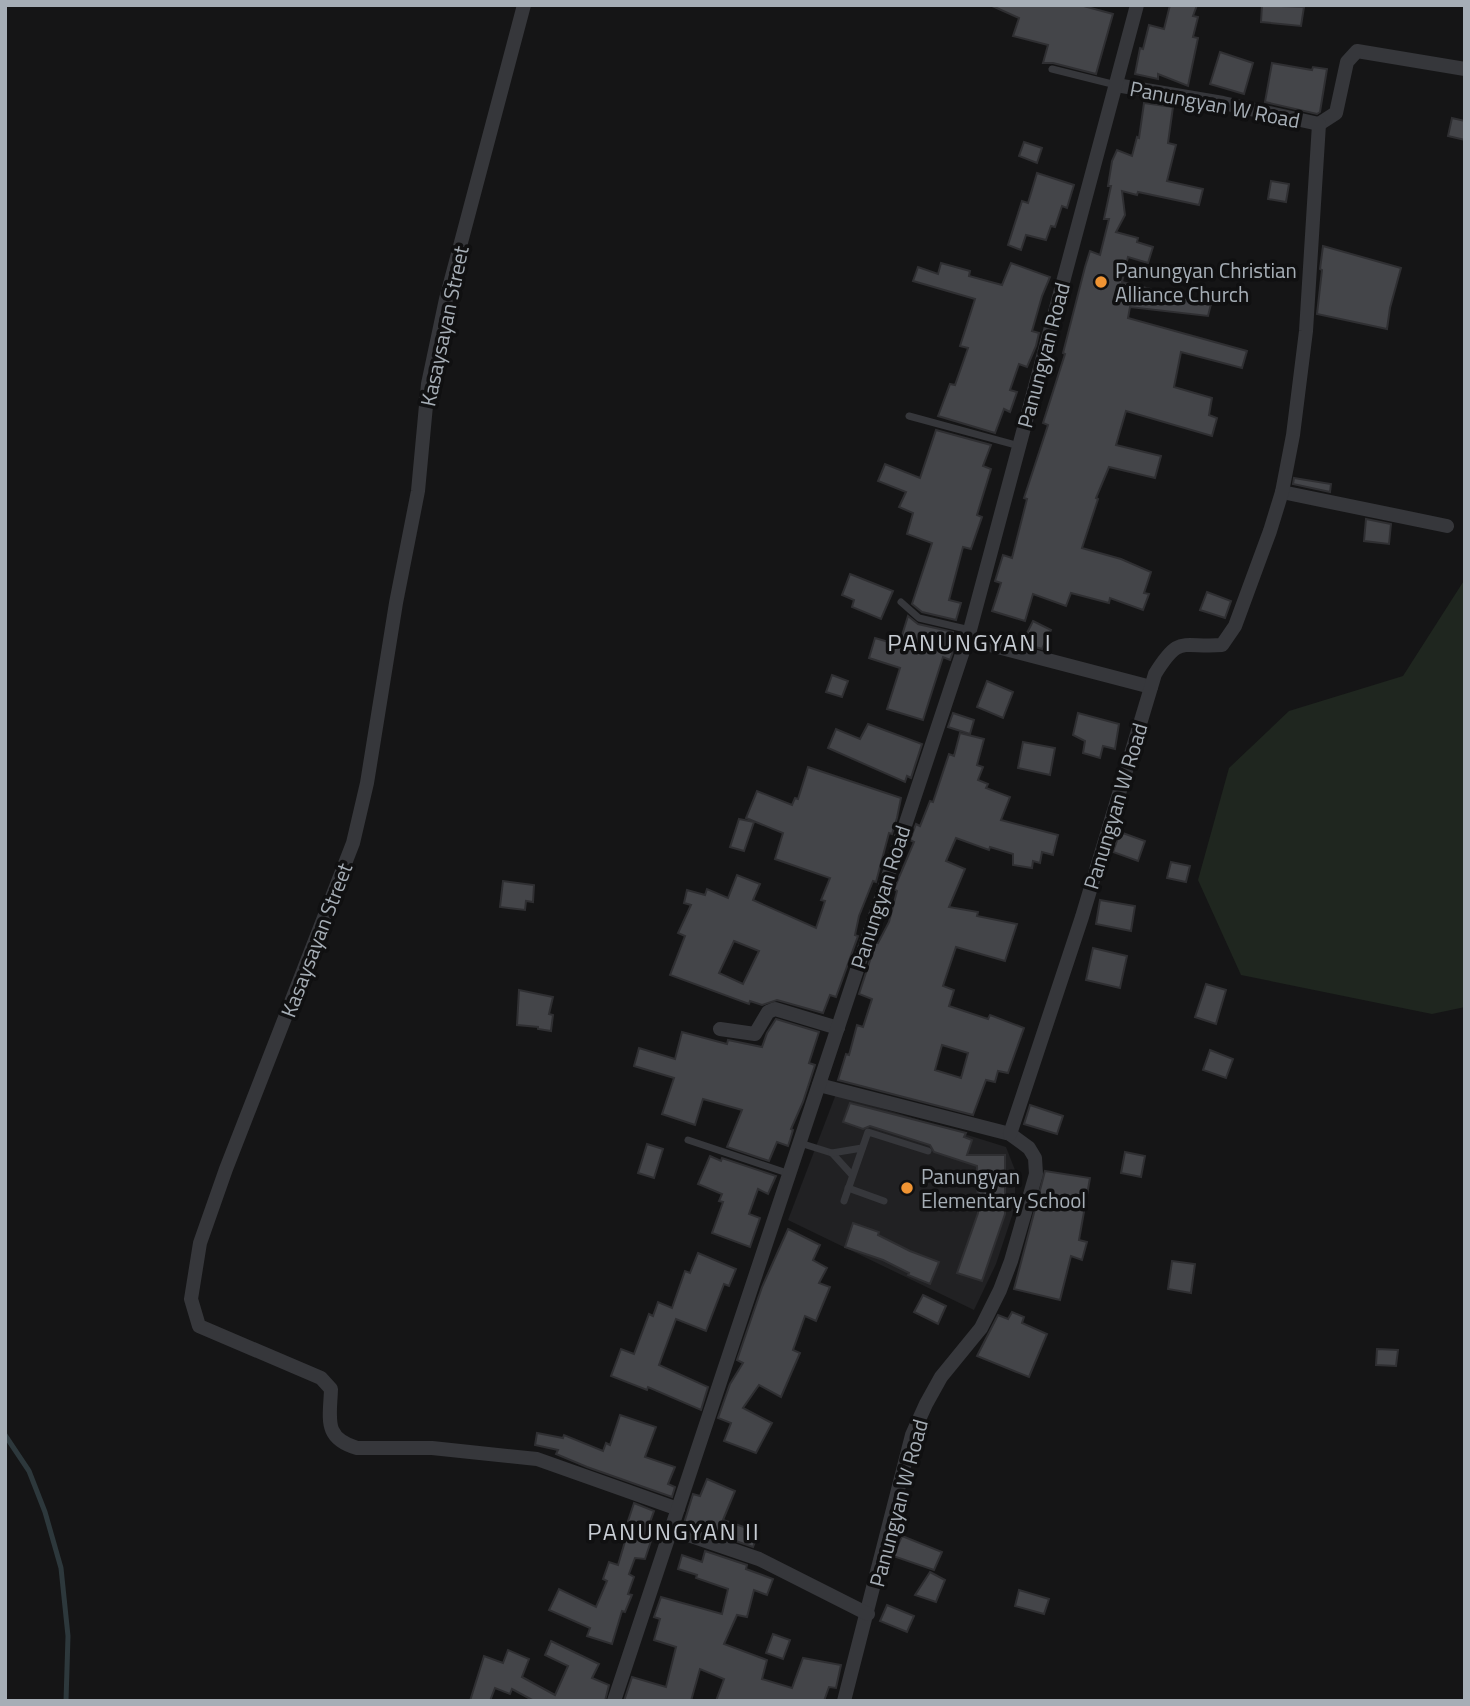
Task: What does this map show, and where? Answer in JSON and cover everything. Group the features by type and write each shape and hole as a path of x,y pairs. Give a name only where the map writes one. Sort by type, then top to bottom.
{"street":[{"name":"Kasaysayan Street","path":"524,5 446,299 428,384 418,491 396,603 367,783 353,843 204,1231 191,1299 199,1326 321,1378 331,1389 330,1427 336,1439 347,1445 357,1448 432,1448 537,1459 678,1509"},
{"name":"Panungyan Road","path":"614,1701 968,635 1137,5"},
{"path":"1319,124 1336,113 1347,62 1357,51 1465,69"},
{"name":"Panungyan W Road","path":"844,1701 912,1435 942,1377 981,1328 1000,1290 1018,1239 1036,1174 1035,1158 1029,1149 1010,1134 1082,918 1155,674 1173,649 1185,645 1222,645 1229,638 1270,531 1282,492 1293,435 1306,331 1319,124 1223,103 1116,85"},
{"path":"1282,492 1447,526"},
{"path":"968,635 1151,687"},
{"path":"720,1029 755,1034 768,1012 775,1009 838,1028"},
{"path":"819,1085 1010,1134"},
{"path":"671,1528 759,1559 868,1614"}],"lane":[{"path":"1052,69 1116,85"},
{"path":"909,416 1019,446"},
{"path":"901,602 919,618 968,635"},
{"path":"844,1201 868,1132 928,1151"},
{"path":"688,1140 788,1174"},
{"path":"799,1142 832,1153 862,1148"},
{"path":"832,1153 852,1175"},
{"path":"848,1188 884,1201"}],"shaded area":[{"path":"1465,579 1465,1007 1432,1014 1241,975 1198,880 1229,768 1289,711 1403,676"},
{"name":"Panungyan Elementary School","path":"836,1094 1006,1147 1015,1170 1015,1207 996,1264 974,1310 788,1220"}],"building":[{"path":"990,5 1080,5 1113,14 1096,74 1043,63 1048,45 1013,36 1019,18"},
{"path":"1170,5 1197,5 1193,16 1198,17 1193,37 1198,38 1188,86 1158,74 1158,79 1135,74 1140,48 1143,49 1149,25 1164,29"},
{"path":"1262,5 1304,7 1301,26 1261,22"},
{"path":"1220,52 1253,63 1244,94 1210,84"},
{"path":"1272,63 1312,70 1313,67 1327,69 1320,112 1317,114 1265,102"},
{"path":"1144,103 1173,107 1168,143 1176,145 1167,181 1203,189 1199,205 1122,191 1125,215 1116,232 1138,238 1137,242 1153,247 1148,263 1128,257 1122,282 1211,304 1208,316 1130,307 1128,318 1247,351 1242,368 1181,352 1174,387 1212,398 1209,415 1217,418 1212,436 1126,411 1116,445 1161,456 1155,478 1109,467 1096,498 1098,499 1082,548 1121,559 1151,572 1144,593 1149,594 1143,610 1110,598 1109,603 1071,593 1066,606 1033,594 1025,621 992,611 1001,583 995,581 1003,555 1012,558 1027,499 1024,498 1048,425 1043,423 1065,354 1063,353 1090,251 1100,255 1109,219 1104,219 1111,186 1108,186 1112,161 1117,150 1132,156 1137,137 1139,138"},
{"path":"1452,118 1465,121 1465,140 1448,136"},
{"path":"1024,142 1042,148 1037,163 1019,156"},
{"path":"1037,173 1074,185 1067,208 1062,206 1055,227 1051,226 1046,240 1026,235 1021,250 1008,245 1022,201 1028,203"},
{"path":"1271,181 1289,184 1286,202 1268,199"},
{"path":"1323,246 1401,268 1387,329 1317,314"},
{"path":"941,263 970,271 969,276 1002,285 1011,263 1050,277 1032,331 1039,333 1036,346 1027,367 1019,364 1010,390 1017,392 1010,412 1004,409 995,433 938,416 950,384 955,385 968,348 960,346 975,299 913,281 918,267 938,274"},
{"path":"936,430 991,445 983,466 991,469 977,515 982,517 971,549 963,547 949,600 961,603 956,620 922,612 912,604 932,543 907,534 913,513 899,507 906,492 878,481 885,464 920,478"},
{"path":"1294,478 1331,484 1330,492 1293,484"},
{"path":"1366,519 1391,524 1389,544 1364,541"},
{"path":"850,574 893,591 881,619 852,607 854,600 842,595"},
{"path":"1207,592 1231,601 1225,618 1200,610"},
{"path":"908,616 918,624 953,632 952,638 957,640 950,660 943,657 923,720 887,709 900,668 869,658 875,638 899,645"},
{"path":"1033,621 1051,630 1042,649 1022,643"},
{"path":"832,675 848,681 842,697 826,692"},
{"path":"987,681 1013,692 1003,718 977,707"},
{"path":"953,713 974,720 970,734 948,727"},
{"path":"1078,713 1119,724 1115,749 1103,746 1100,758 1083,753 1085,741 1073,735"},
{"path":"868,724 922,744 911,778 907,776 905,782 828,748 836,729 860,739"},
{"path":"960,733 984,739 977,765 983,767 978,780 988,784 986,788 1010,797 1001,820 1058,835 1053,855 1042,852 1040,863 1033,861 1032,868 1013,865 1013,854 990,847 989,850 956,838 946,861 965,869 949,907 978,912 977,916 1017,924 1005,961 956,947 943,986 954,990 949,1006 988,1019 990,1015 1024,1028 1008,1073 998,1071 995,1082 986,1080 973,1115 838,1080 846,1054 849,1055 857,1025 863,1027 872,999 859,994 876,942 878,943 889,922 897,891 894,889 914,842 910,840 916,824 920,826 930,801 933,802 949,754 954,756","holes":["942,1045 968,1053 961,1078 935,1070"]},
{"path":"1023,742 1055,748 1050,775 1018,768"},
{"path":"808,767 901,798 876,882 873,881 859,916 855,935 858,936 836,997 830,995 823,1013 777,1000 762,1005 750,1001 749,1004 670,975 685,936 678,933 691,905 684,903 687,890 705,895 707,889 728,898 737,875 760,884 753,900 816,928 825,901 821,900 830,878 775,859 783,833 746,818 757,791 792,805 795,798 798,799","holes":["734,941 759,951 743,984 719,973"]},
{"path":"739,819 754,822 744,851 730,847"},
{"path":"1120,832 1145,841 1138,861 1113,852"},
{"path":"1171,862 1190,866 1186,882 1167,878"},
{"path":"503,881 534,885 533,902 526,901 525,910 500,907"},
{"path":"1100,900 1135,906 1131,931 1096,924"},
{"path":"1093,948 1127,956 1120,988 1086,980"},
{"path":"1206,984 1226,990 1216,1024 1195,1017"},
{"path":"519,990 553,997 549,1014 553,1015 551,1031 517,1025"},
{"path":"776,1019 819,1032 809,1063 815,1065 791,1129 793,1130 788,1146 777,1142 769,1161 727,1147 742,1110 703,1099 695,1125 662,1114 674,1078 634,1066 639,1048 675,1059 682,1032 727,1044 728,1040 762,1047"},
{"path":"1210,1050 1233,1059 1226,1078 1203,1070"},
{"path":"850,1103 966,1133 964,1137 972,1140 967,1155 1005,1155 1005,1214 982,1281 957,1273 978,1213 977,1166 934,1152 930,1145 870,1126 863,1129 843,1122"},
{"path":"1030,1105 1063,1116 1057,1134 1024,1124"},
{"path":"647,1144 663,1149 654,1178 638,1173"},
{"path":"1125,1152 1145,1156 1141,1177 1121,1173"},
{"path":"710,1156 776,1176 768,1194 758,1189 749,1214 760,1218 750,1247 712,1233 723,1202 719,1201 722,1194 698,1184"},
{"path":"1045,1171 1090,1178 1079,1240 1087,1242 1082,1260 1071,1256 1060,1300 1014,1289"},
{"path":"853,1223 879,1232 878,1235 910,1251 939,1262 930,1284 883,1260 845,1247"},
{"path":"788,1229 820,1245 813,1260 827,1268 819,1283 830,1287 816,1321 805,1316 793,1350 800,1353 781,1397 759,1385 743,1408 772,1423 756,1453 724,1441 731,1423 718,1418 730,1384 743,1363 737,1360 762,1287"},
{"path":"698,1253 736,1269 729,1286 724,1284 706,1331 676,1319 659,1365 708,1387 701,1410 648,1387 647,1390 611,1376 621,1349 634,1354 649,1314 653,1316 658,1302 672,1308 685,1271 690,1273"},
{"path":"1172,1261 1195,1264 1191,1293 1168,1289"},
{"path":"923,1295 946,1306 938,1324 914,1312"},
{"path":"1012,1312 1024,1317 1022,1323 1047,1334 1029,1377 977,1356 998,1315 1008,1319"},
{"path":"1377,1349 1398,1350 1396,1366 1376,1365"},
{"path":"620,1415 656,1427 645,1457 675,1467 668,1484 675,1487 672,1497 587,1467 556,1454 558,1450 535,1445 537,1433 563,1438 564,1435 603,1451 606,1443 610,1445"},
{"path":"707,1479 735,1491 723,1520 759,1532 753,1547 684,1523 693,1494 700,1496"},
{"path":"634,1503 654,1511 644,1539 651,1541 645,1559 635,1558 629,1574 634,1577 628,1594 632,1595 625,1612 622,1611 612,1644 587,1636 590,1628 549,1610 559,1589 596,1607 607,1581 603,1579 609,1562 618,1565"},
{"path":"902,1536 942,1552 934,1570 893,1556"},
{"path":"705,1551 747,1565 746,1569 773,1579 767,1595 754,1590 747,1617 737,1615 724,1644 767,1660 762,1679 792,1688 803,1658 841,1665 836,1688 829,1687 824,1701 716,1701 724,1679 700,1669 691,1701 624,1701 632,1677 666,1687 676,1647 654,1640 660,1619 654,1617 661,1597 722,1614 728,1589 678,1569 682,1555 702,1562"},
{"path":"930,1572 945,1580 936,1602 915,1595"},
{"path":"1019,1590 1049,1599 1044,1614 1015,1606"},
{"path":"887,1605 914,1616 907,1632 880,1621"},
{"path":"773,1634 790,1640 783,1659 766,1653"},
{"path":"551,1641 599,1664 592,1678 609,1685 605,1701 534,1701 512,1689 510,1694 495,1688 490,1701 470,1701 484,1656 503,1663 508,1650 529,1659 522,1677 555,1695 568,1666 545,1655"}],"waterway":[{"path":"5,1435 29,1471 45,1512 61,1568 68,1636 66,1701"}],"place":[{"name":"Panungyan Christian Alliance Church","path":"1101,282"},
{"name":"Panungyan Elementary School","path":"907,1188"}],"district":[{"name":"PANUNGYAN I","path":"970,642"},
{"name":"PANUNGYAN II","path":"674,1531"}]}
